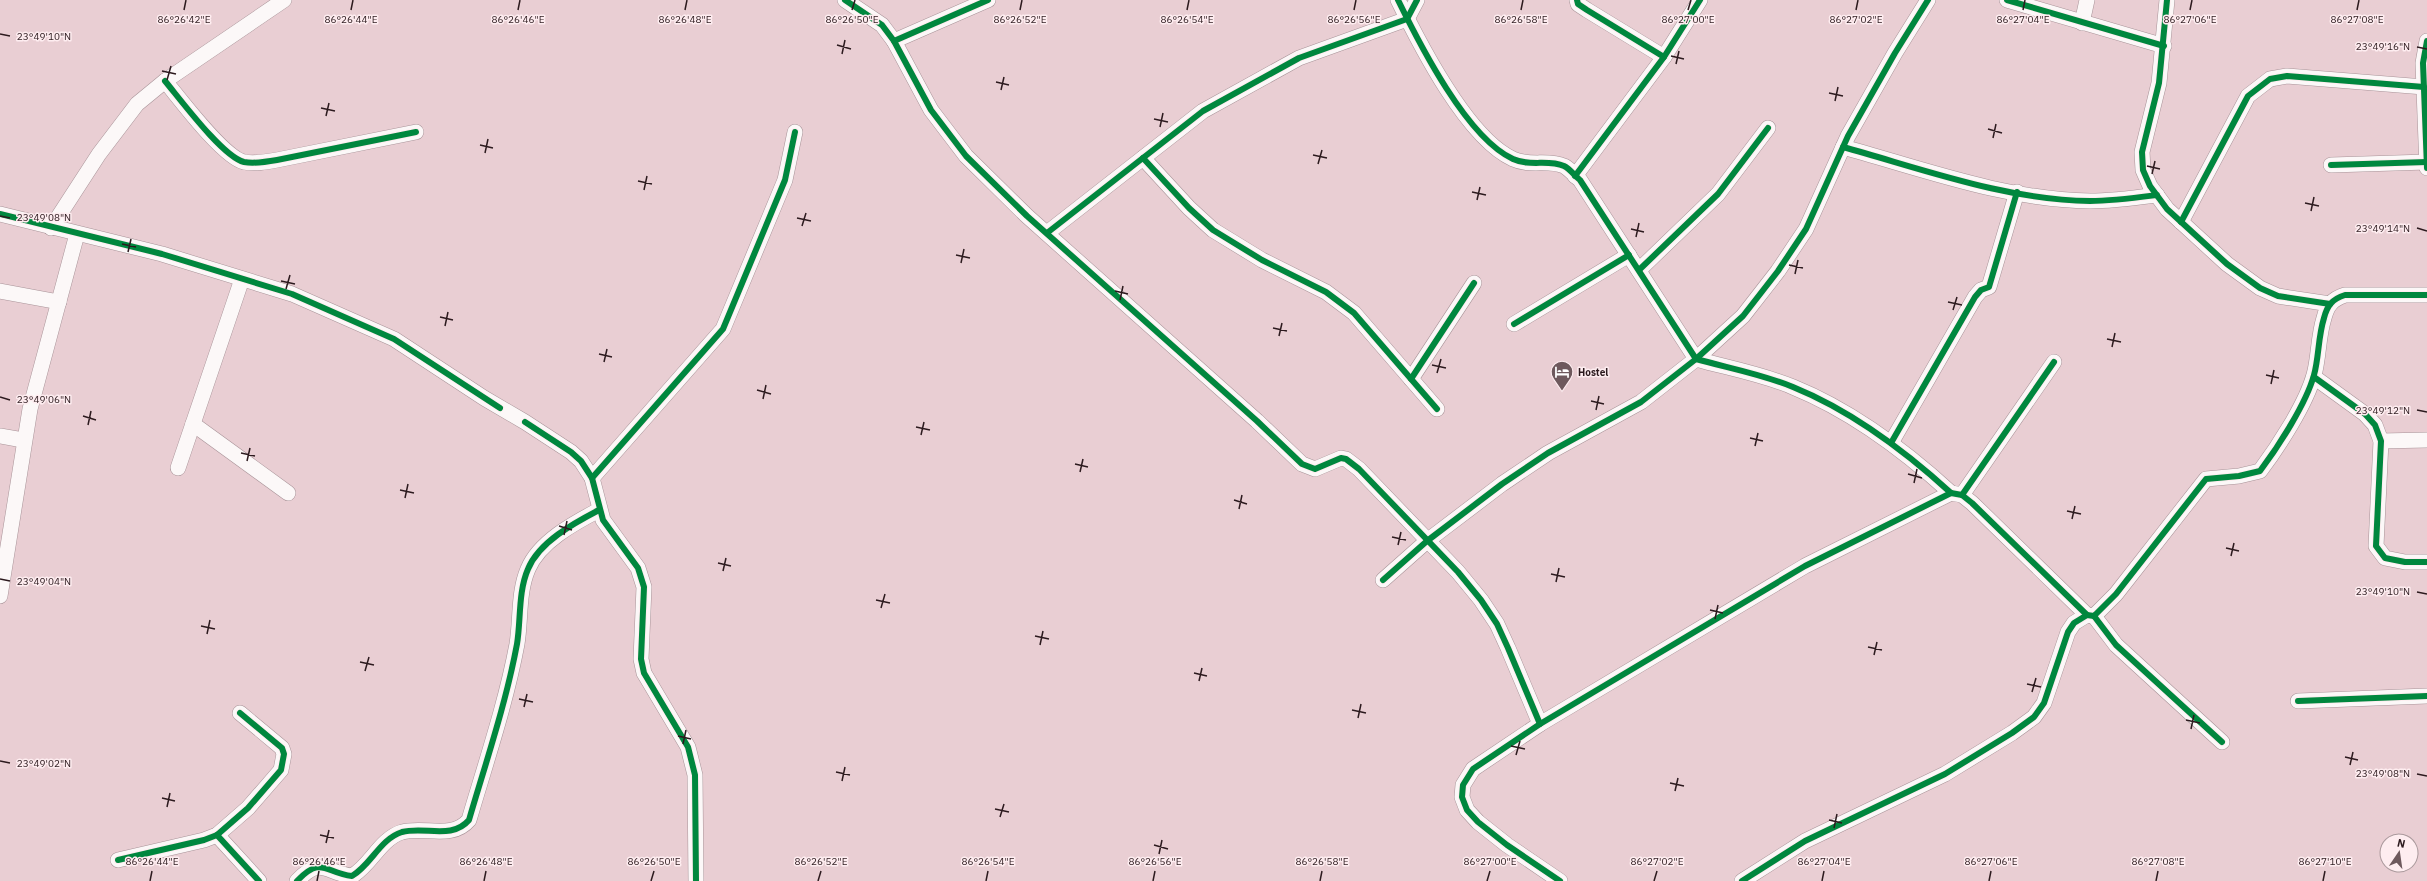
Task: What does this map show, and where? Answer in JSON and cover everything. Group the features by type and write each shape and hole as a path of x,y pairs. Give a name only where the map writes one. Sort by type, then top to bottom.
{"street":[{"path":"51,228 121,124 137,104 165,81 284,0"},
{"path":"845,0 882,25 894,41 931,110 966,156 1047,233 1302,464 1315,468 1335,459 1346,459 1360,469 1481,600 1497,624 1540,724"},
{"path":"894,41 988,0"},
{"path":"1398,0 1407,19 1470,122 1496,147 1513,159 1531,164 1551,163 1565,166 1575,176 1639,270 1696,359 1792,386 1863,424 1891,443 1956,494 2090,616 2116,645 2222,742"},
{"path":"1047,233 1203,111 1258,79 1299,58 1407,19 1417,0"},
{"path":"1577,0 1578,4 1586,10 1664,57"},
{"path":"1575,176 1664,57 1700,0"},
{"path":"1383,580 1427,541 1502,484 1548,453 1641,402 1696,359 1742,316 1778,271 1806,229 1843,147 1895,53 1928,0"},
{"path":"2007,0 2164,46"},
{"path":"2082,23 2086,0"},
{"path":"2167,0 2164,46 2159,83 2142,152 2143,170 2157,195 2181,222 2227,264 2260,288 2278,296 2330,304"},
{"path":"2427,41 2423,63 2427,168"},
{"path":"2181,222 2248,96 2270,79 2287,76 2424,87"},
{"path":"165,81 226,152 242,162 265,162 416,132"},
{"path":"1639,270 1718,194 1768,128"},
{"path":"592,478 723,329 732,311 785,180 795,132"},
{"path":"1843,147 1994,188 2017,192 2089,201 2119,200 2157,195"},
{"path":"1143,158 1189,208 1213,230 1262,260 1326,292 1345,305 1436,408"},
{"path":"2331,165 2427,162"},
{"path":"1891,443 1975,297 1981,290 1989,287 2017,192"},
{"path":"0,214 51,228 162,254 292,294 394,339 571,452 581,461 592,478 599,510 603,520 638,568 644,587 641,659 644,673 688,747 695,775 696,881"},
{"path":"0,596 23,440 77,234"},
{"path":"1514,324 1629,255"},
{"path":"178,468 242,279"},
{"path":"1411,379 1474,283"},
{"path":"0,290 59,302"},
{"path":"1742,881 1805,841 1945,774 2034,718 2044,703 2068,632 2074,624 2090,616 2116,594 2206,479 2239,476 2260,471 2303,400 2314,377 2320,351 2322,323 2330,304 2336,298 2345,295 2427,295"},
{"path":"1560,881 1478,822 1467,810 1462,797 1463,785 1473,769 1540,724 1806,566 1956,494 2054,362"},
{"path":"2314,377 2365,414 2375,425 2381,441 2376,546 2385,558 2405,562 2427,562"},
{"path":"193,424 288,493"},
{"path":"0,436 23,440"},
{"path":"2381,441 2427,440"},
{"path":"297,881 308,870 317,866 324,866 352,876 358,872 386,842 400,833 411,830 450,831 462,828 468,820 503,701 517,643 523,583 528,568 565,528 599,510"},
{"path":"2298,701 2427,696"},
{"path":"118,860 204,840 217,835 248,808 281,770 284,763 282,748 240,713"},
{"path":"217,835 259,881"}],"cycle path":[{"path":"845,0 882,25 894,41 931,110 966,156 1027,216 1257,421 1302,464 1315,469 1341,458 1346,459 1359,469 1458,572 1481,600 1497,624 1540,724"},
{"path":"894,41 988,0"},
{"path":"1398,0 1432,65 1446,88 1479,132 1496,148 1513,159 1526,162 1558,164 1566,167 1580,180 1696,359 1781,382 1836,408 1857,420 1896,447 1951,493"},
{"path":"1047,233 1203,111 1299,58 1407,19 1417,0"},
{"path":"1577,0 1578,4 1587,10 1664,57"},
{"path":"1575,176 1664,57 1700,0"},
{"path":"1383,580 1427,541 1502,484 1548,453 1641,402 1696,359 1743,316 1778,271 1806,229 1848,136 1895,53 1928,0"},
{"path":"2007,0 2164,46"},
{"path":"2167,0 2159,83 2142,152 2143,170 2150,186 2167,209 2227,264 2260,288 2278,296 2330,304"},
{"path":"2427,41 2423,63 2427,168"},
{"path":"2181,222 2248,96 2270,79 2287,76 2424,87"},
{"path":"165,81 202,126 225,150 235,158 248,163 273,161 416,132"},
{"path":"1639,270 1718,194 1768,128"},
{"path":"592,478 723,329 785,180 795,132"},
{"path":"1843,147 1965,182 2027,195 2090,201 2115,200 2157,195"},
{"path":"1143,158 1189,208 1213,230 1262,260 1326,292 1354,313 1437,409"},
{"path":"2331,165 2427,162"},
{"path":"1891,443 1975,297 1981,290 1989,287 2017,192"},
{"path":"0,214 162,254 292,294 394,339 500,408"},
{"path":"1514,324 1629,255"},
{"path":"1411,379 1474,283"},
{"path":"1560,881 1507,845 1478,822 1467,810 1462,797 1463,785 1473,769 1540,724 1805,566 1951,493 1962,495 1972,503 2087,615 2094,616 2116,594 2206,479 2239,476 2260,471 2291,425 2305,399 2316,368 2324,318 2333,301 2345,295 2427,295"},
{"path":"1962,495 2054,362"},
{"path":"2314,377 2365,414 2375,425 2381,441 2376,546 2385,558 2405,562 2427,562"},
{"path":"525,422 571,452 581,461 592,478 603,520 638,568 644,587 641,659 644,673 688,747 695,775 696,881"},
{"path":"297,881 305,873 318,867 352,876 359,871 394,835 402,832 420,830 446,831 462,826 469,820 507,688 517,644 520,606 528,569 540,550 558,534 599,510"},
{"path":"1742,881 1805,841 1945,774 2012,733 2034,717 2044,703 2068,632 2074,623 2087,615"},
{"path":"2094,616 2116,645 2222,742"},
{"path":"2298,701 2427,696"},
{"path":"118,860 204,840 217,835 248,808 281,770 284,754 282,748 240,713"},
{"path":"217,835 259,881"}],"place":[{"name":"Hostel","path":"1562,392"}]}
